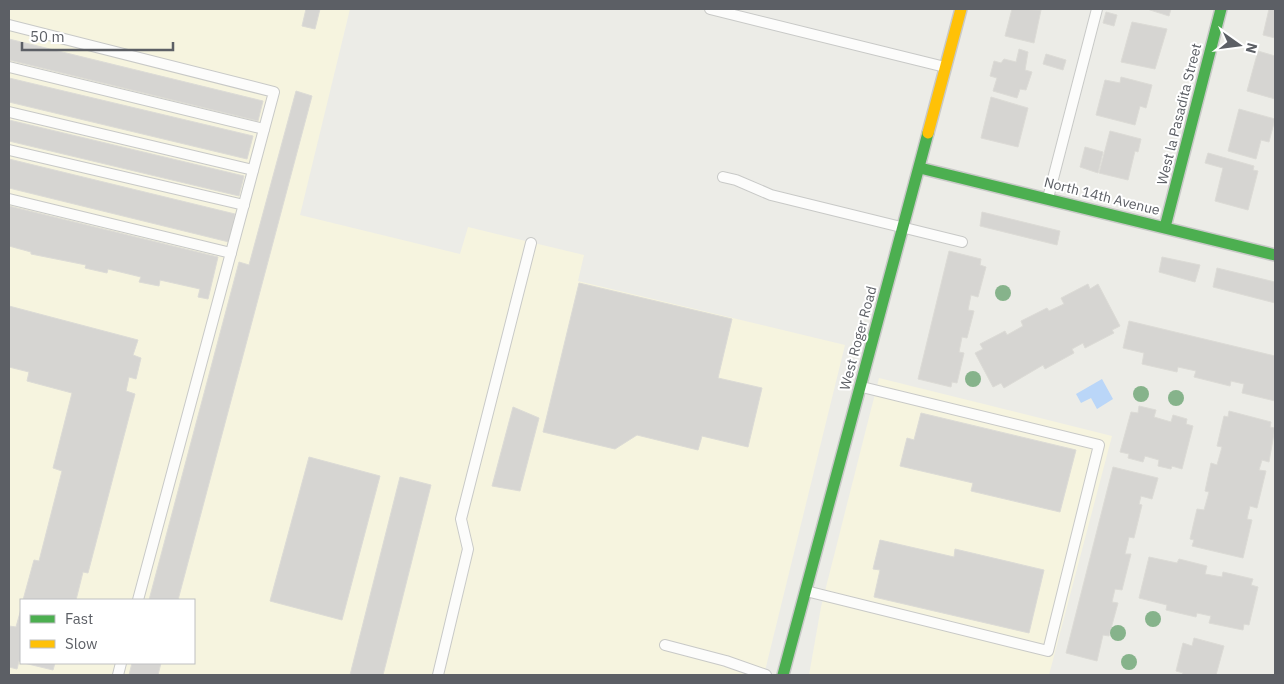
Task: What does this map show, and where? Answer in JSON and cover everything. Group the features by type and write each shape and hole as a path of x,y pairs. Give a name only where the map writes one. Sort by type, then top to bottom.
{"street":[{"name":"West Roger Road","path":"783,675 961,9"},
{"name":"West la Pasadita Street","path":"1166,227 1221,9"},
{"name":"North 14th Avenue","path":"920,168 1275,255"}],"lane":[{"path":"710,9 946,67"},
{"path":"1048,198 1097,9"},
{"path":"9,24 274,92 138,599"},
{"path":"9,67 264,129"},
{"path":"9,112 253,170"},
{"path":"9,150 244,205"},
{"path":"723,177 736,180 771,195 962,242"},
{"path":"9,198 231,253"},
{"path":"438,675 468,549 461,519 531,243"},
{"path":"805,591 1048,651 1099,445 861,386"},
{"path":"665,645 726,661 766,675"}],"shaded area":[{"path":"9,9 350,9 300,215 460,254 468,227 584,255 578,281 845,345 764,675 9,675"},
{"path":"879,378 1112,436 1049,675 809,675 821,607"}],"water":[{"path":"1102,379 1113,399 1097,409 1091,398 1081,403 1076,394"}],"building":[{"path":"306,9 320,9 315,29 302,26"},
{"path":"1012,9 1041,10 1034,43 1005,36"},
{"path":"1147,9 1171,9 1169,16"},
{"path":"1269,9 1275,9 1275,38 1263,35"},
{"path":"1106,12 1117,15 1114,26 1103,23"},
{"path":"1132,22 1167,29 1155,69 1121,62"},
{"path":"9,39 263,101 258,121 9,60"},
{"path":"1019,49 1028,52 1025,70 1032,72 1026,90 1020,89 1017,98 993,91 997,78 990,76 994,61 1001,63 1004,59 1016,62"},
{"path":"1258,51 1275,56 1275,99 1247,91"},
{"path":"1046,54 1066,60 1063,70 1043,64"},
{"path":"1121,77 1152,85 1146,108 1140,106 1135,125 1096,115 1105,80 1120,83"},
{"path":"9,78 253,136 247,159 9,102"},
{"path":"296,91 312,96 178,599 149,599 239,262 249,265"},
{"path":"991,97 1028,108 1018,147 981,138"},
{"path":"1239,109 1275,119 1269,142 1261,140 1256,159 1228,151"},
{"path":"9,120 244,176 239,196 9,141"},
{"path":"1110,131 1141,139 1138,152 1135,151 1128,180 1099,173"},
{"path":"1085,147 1103,152 1098,173 1080,167"},
{"path":"1208,153 1254,166 1253,170 1258,171 1248,210 1215,201 1223,168 1205,163"},
{"path":"9,159 235,214 229,242 9,188"},
{"path":"9,206 218,257 208,299 198,297 200,289 160,280 159,286 139,282 141,277 108,269 107,273 85,268 86,265 31,254 31,252 9,246"},
{"path":"982,212 1060,231 1057,245 980,226"},
{"path":"949,251 981,259 980,265 986,267 978,297 971,295 968,310 974,311 967,338 962,337 959,352 964,353 957,383 952,382 951,387 918,379"},
{"path":"1162,257 1200,265 1195,282 1159,272"},
{"path":"1217,268 1275,282 1275,303 1213,287"},
{"path":"579,283 732,319 718,378 762,388 748,447 702,436 698,450 637,435 615,449 543,432"},
{"path":"1088,284 1090,289 1098,284 1120,326 1112,330 1114,333 1085,348 1083,343 1072,349 1074,353 1045,369 1043,365 1004,388 1001,383 993,387 975,353 983,349 980,344 1005,331 1007,335 1023,326 1021,321 1047,308 1049,311 1064,304 1061,298"},
{"path":"9,306 138,340 133,355 141,358 136,379 129,377 126,391 135,394 88,573 83,572 76,599 23,599 34,560 39,561 62,471 53,468 72,393 27,381 29,372 9,367"},
{"path":"1129,321 1275,356 1275,401 1242,393 1244,384 1231,381 1230,386 1194,377 1196,371 1178,367 1177,372 1142,364 1144,353 1123,348"},
{"path":"1139,406 1156,410 1154,417 1171,422 1173,415 1187,419 1186,424 1193,426 1182,469 1172,466 1171,469 1158,466 1159,460 1145,456 1143,462 1128,458 1129,454 1120,452 1131,412 1138,413"},
{"path":"513,407 539,418 520,491 492,486"},
{"path":"1229,411 1271,422 1270,427 1275,428 1269,462 1262,460 1259,470 1266,471 1257,508 1250,506 1247,519 1252,520 1243,558 1192,546 1194,540 1190,539 1197,509 1204,510 1209,492 1205,491 1211,463 1217,465 1222,447 1217,446 1224,416 1228,417"},
{"path":"921,413 1076,450 1060,512 971,491 973,483 900,466 907,438 914,440"},
{"path":"309,457 380,476 342,620 270,601"},
{"path":"1113,467 1158,478 1152,499 1141,496 1139,504 1142,505 1134,538 1129,537 1125,554 1131,554 1122,590 1115,589 1112,602 1118,603 1109,636 1103,635 1097,661 1066,653"},
{"path":"400,477 431,485 383,675 350,675"},
{"path":"880,540 954,557 955,549 1044,570 1029,633 874,597 880,570 873,569"},
{"path":"1149,557 1177,563 1179,559 1207,566 1205,574 1222,577 1223,572 1253,579 1251,585 1258,587 1249,625 1244,624 1243,630 1209,623 1211,616 1197,613 1196,617 1166,610 1167,605 1139,598"},
{"path":"20,613 20,662 17,669 9,667 9,626 16,627"},
{"path":"1194,638 1224,646 1216,675 1182,675 1183,673 1176,671 1183,643 1192,646"},
{"path":"28,664 55,664 53,670"},
{"path":"132,664 161,664 158,675 129,675"}],"traffic: fast":[{"path":"1165,227 1221,9"},
{"path":"783,675 928,133"},
{"path":"920,168 1275,255"}],"traffic: slow":[{"path":"928,133 961,9"}]}
